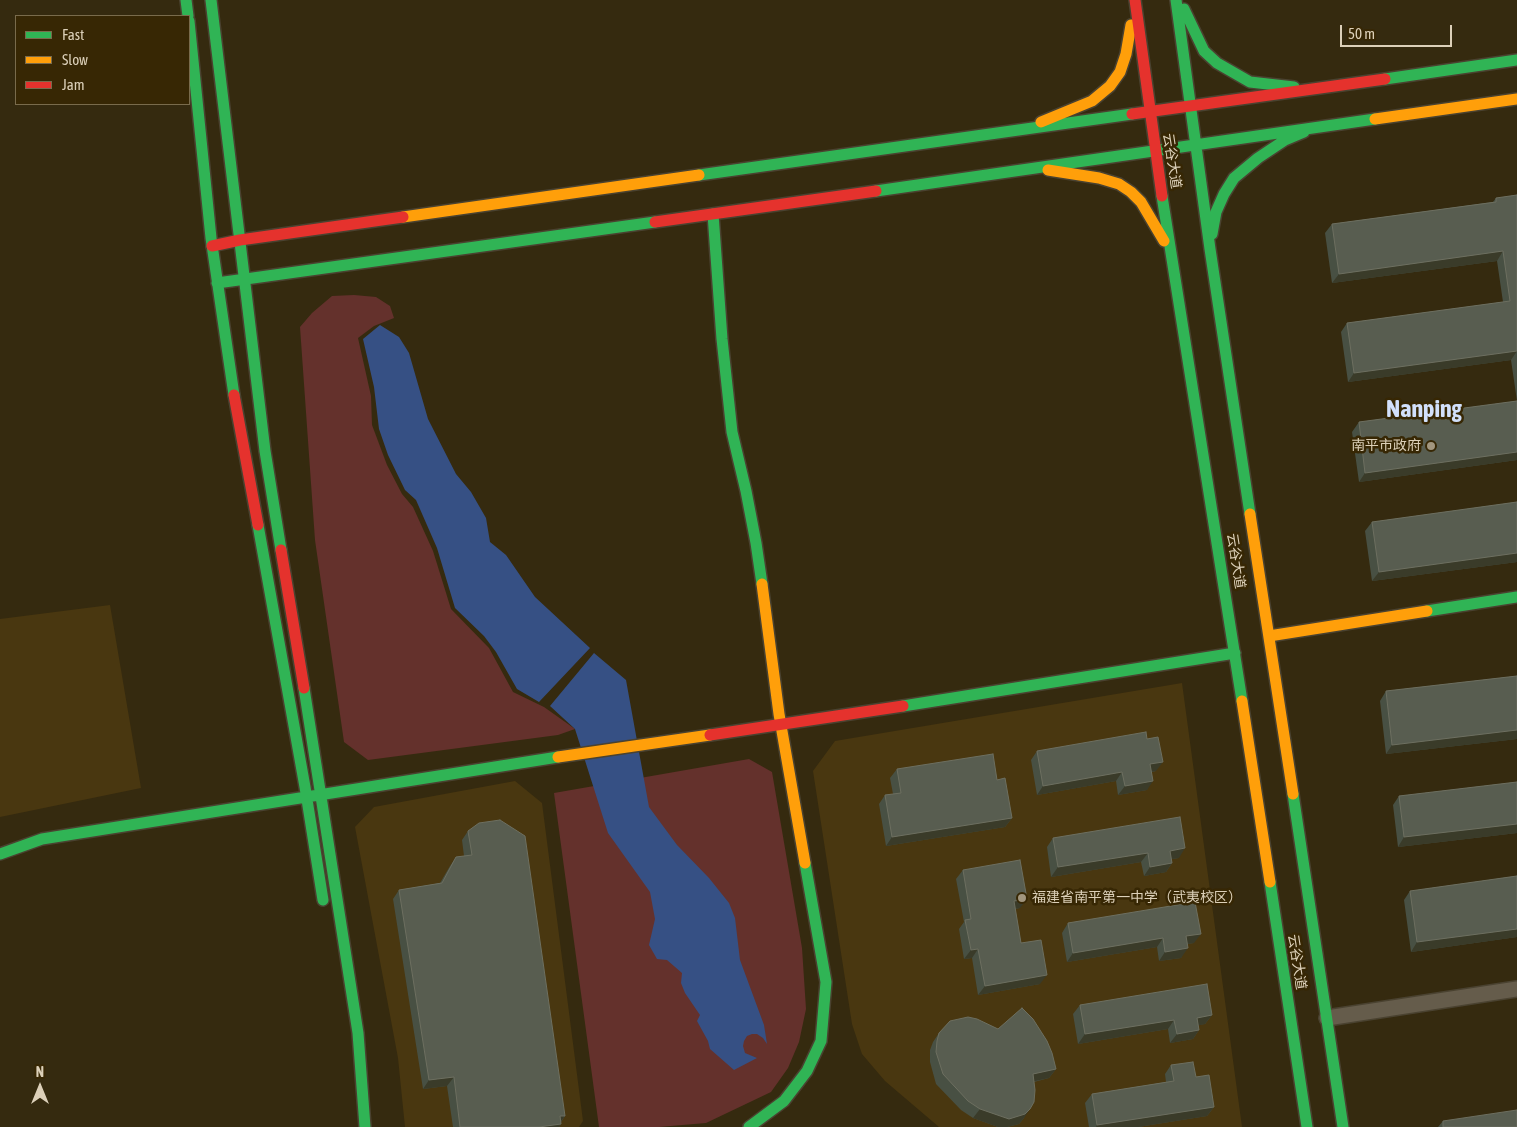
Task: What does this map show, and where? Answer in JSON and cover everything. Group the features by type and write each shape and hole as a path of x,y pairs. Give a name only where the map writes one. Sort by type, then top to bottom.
{"main road":[{"path":"186,0 188,15"},
{"path":"211,0 265,451 358,1033 365,1127"},
{"path":"1011,131 1062,114 1092,101 1110,86 1120,72 1126,54 1134,0"},
{"name":"云谷大道","path":"1134,0 1155,151 1234,648 1307,1127"},
{"path":"1178,0 1204,51 1232,73 1250,82 1312,89"},
{"name":"云谷大道","path":"1178,0 1190,106 1210,249 1269,636 1276,647 1343,1127"},
{"path":"190,31 212,246 234,402 261,539 306,792 325,915"},
{"path":"212,246 240,240 1517,60"},
{"path":"217,283 1196,146 1517,99"},
{"path":"1210,249 1216,212 1234,178 1258,158 1285,140 1313,129"},
{"path":"1030,168 1092,176 1119,184 1141,202 1172,256"},
{"path":"713,214 721,330 732,432 756,543 780,720 826,982 821,1041 807,1071 784,1101 749,1127"},
{"path":"1269,636 1517,597"},
{"path":"1429,622 1517,608"},
{"path":"0,854 42,838 306,792 780,720 1234,648"},
{"path":"178,806 306,792"}],"street":[{"path":"1327,1018 1517,989"}],"shaded area":[{"path":"332,296 376,297 390,306 394,318 374,326 358,338 371,396 372,425 387,465 402,494 413,507 433,551 451,609 489,648 513,692 544,707 575,729 558,735 368,760 344,742 315,540 300,327 312,313"},
{"path":"110,605 141,788 0,817 0,619"},
{"name":"福建省南平第一中学（武夷校区）","path":"1182,683 1242,1127 939,1127 885,1081 862,1054 852,1024 813,771 835,741"},
{"path":"749,759 772,772 802,948 806,1009 799,1042 788,1068 771,1092 706,1123 659,1127 599,1127 554,793"},
{"path":"515,781 542,803 583,1121 579,1127 405,1127 398,1058 355,827 374,807"}],"water":[{"path":"380,325 399,337 409,353 428,419 456,474 471,492 486,518 490,542 506,555 535,597 590,648 539,702 517,689 496,652 484,636 455,608 437,548 416,500 405,490 388,455 379,429 374,387 363,339"},
{"path":"594,653 626,680 649,807 677,845 709,878 729,903 735,918 740,960 764,1025 767,1044 757,1034 747,1036 743,1046 745,1053 757,1058 734,1070 710,1049 708,1041 697,1021 700,1015 685,993 681,983 682,973 667,960 657,959 649,945 655,919 650,892 608,833 575,729 550,706"}],"building":[{"path":"1517,195 1517,351 1354,373 1347,323 1510,301 1503,251 1339,274 1332,224 1496,202 1496,198"},
{"name":"南平市政府","path":"1517,401 1517,452 1365,473 1359,422"},
{"path":"1517,502 1517,553 1379,572 1372,522"},
{"path":"1517,676 1517,730 1392,745 1386,691"},
{"path":"1146,732 1147,739 1158,737 1163,762 1150,764 1153,781 1125,786 1122,772 1043,786 1037,751"},
{"path":"993,754 997,780 1005,778 1012,818 892,837 885,795 901,793 897,769"},
{"path":"1517,782 1517,824 1404,837 1399,796"},
{"path":"1180,817 1185,848 1170,851 1172,863 1150,867 1148,853 1058,867 1053,838"},
{"path":"500,820 525,836 565,1116 560,1116 561,1124 539,1127 460,1127 454,1077 429,1080 399,890 442,883 456,857 472,855 468,831 479,823"},
{"path":"1020,860 1027,899 1014,901 1021,943 1041,940 1047,975 985,986 978,949 971,950 965,920 971,919 963,870"},
{"path":"1517,876 1517,929 1417,942 1410,891"},
{"path":"1195,902 1201,934 1186,936 1188,948 1165,952 1163,938 1073,953 1068,923"},
{"path":"1207,984 1212,1015 1197,1018 1199,1030 1177,1034 1174,1020 1085,1034 1080,1005"},
{"path":"1022,1008 1033,1019 1047,1041 1056,1069 1033,1074 1034,1102 1025,1114 1009,1119 980,1109 968,1101 943,1074 936,1052 937,1041 939,1033 950,1021 968,1017 998,1029"},
{"path":"1193,1062 1196,1077 1209,1075 1214,1107 1097,1125 1092,1094 1174,1081 1171,1065"},
{"path":"1517,1110 1517,1127 1443,1127 1443,1121"}],"traffic: fast":[{"path":"186,0 188,15"},
{"path":"211,0 265,451 281,550"},
{"path":"1176,0 1210,249 1250,514"},
{"path":"1184,9 1204,51 1217,63 1250,82 1294,87"},
{"path":"190,31 211,238 234,395"},
{"path":"1385,79 1517,60"},
{"path":"699,175 1132,114"},
{"path":"876,191 1375,119"},
{"path":"1212,234 1216,212 1234,178 1258,158 1285,140 1304,132"},
{"path":"1162,196 1242,701"},
{"path":"713,214 722,339 732,432 746,491 762,584"},
{"path":"217,283 655,222"},
{"path":"258,525 305,787 323,900"},
{"path":"1427,611 1517,597"},
{"path":"903,706 1235,653"},
{"path":"304,688 358,1033 365,1127"},
{"path":"0,854 42,839 558,757"},
{"path":"1293,794 1343,1127"},
{"path":"749,1127 784,1101 807,1071 821,1041 826,982 805,863"},
{"path":"1270,882 1307,1127"}],"traffic: slow":[{"path":"1041,122 1092,101 1110,86 1120,72 1126,54 1131,25"},
{"path":"1375,119 1517,99"},
{"path":"1048,170 1099,178 1119,184 1141,202 1164,241"},
{"path":"403,217 699,175"},
{"path":"1250,514 1293,794"},
{"path":"762,584 779,714 805,863"},
{"path":"1269,636 1427,611"},
{"path":"1242,701 1270,882"},
{"path":"558,757 710,735"}],"traffic: jam":[{"path":"1135,0 1162,196"},
{"path":"1132,114 1385,79"},
{"path":"655,222 876,191"},
{"path":"212,246 240,240 403,217"},
{"path":"234,395 258,525"},
{"path":"281,550 304,688"},
{"path":"710,735 903,706"}],"place":[{"name":"南平市政府","path":"1431,446"},
{"name":"福建省南平第一中学（武夷校区）","path":"1022,898"}],"district":[{"name":"Nanping","path":"1424,409"}]}
